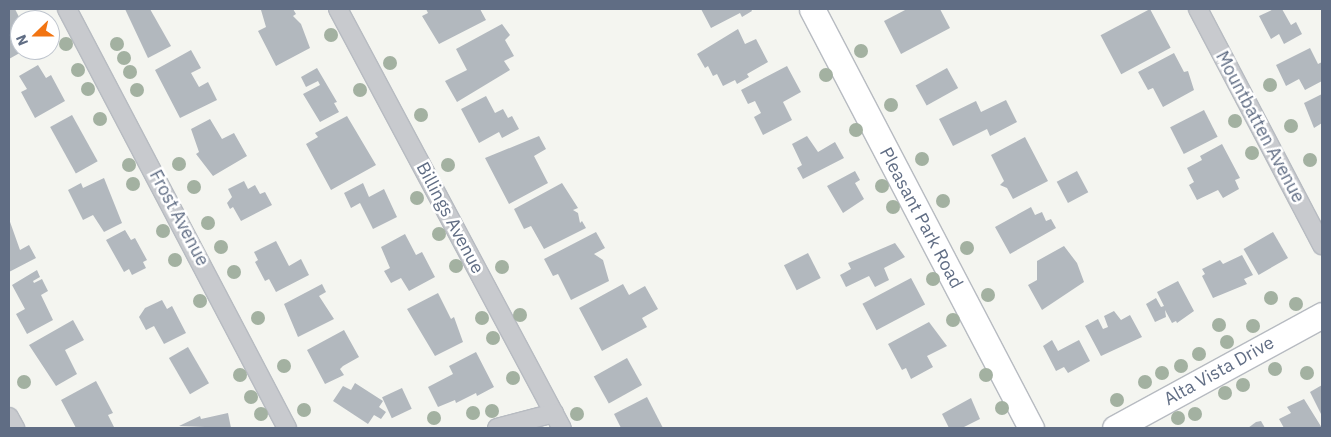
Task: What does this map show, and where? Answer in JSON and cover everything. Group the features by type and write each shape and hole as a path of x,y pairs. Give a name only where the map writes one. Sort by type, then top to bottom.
{"street":[{"name":"Frost Avenue","path":"67,9 287,428"},
{"name":"Billings Avenue","path":"338,9 562,428"},
{"name":"Pleasant Park Road","path":"812,9 1031,428"},
{"name":"Mountbatten Avenue","path":"1198,9 1322,245"},
{"name":"Alta Vista Drive","path":"1115,428 1322,315"},
{"path":"497,428 554,413"},
{"path":"9,417 15,428"}],"building":[{"path":"9,9 15,9 10,10 9,59"},
{"path":"125,9 150,9 171,46 148,58"},
{"path":"293,9 296,14 293,16 301,24 310,48 276,66 258,31 266,27 261,10"},
{"path":"426,9 480,9 486,20 439,44 422,16 428,13"},
{"path":"701,9 751,9 752,11 742,17 740,13 711,28"},
{"path":"907,9 940,9 950,28 901,54 884,21"},
{"path":"1150,9 1171,48 1121,74 1101,35"},
{"path":"1274,9 1282,9 1291,25 1296,22 1302,34 1284,44 1279,34 1271,39 1259,16"},
{"path":"502,24 510,35 505,40 514,56 504,61 510,70 457,102 445,81 467,70 456,49"},
{"path":"738,29 745,44 756,39 768,62 747,74 749,77 737,84 735,80 723,86 717,74 713,76 708,66 705,68 697,54"},
{"path":"1310,48 1318,64 1322,62 1322,81 1305,90 1299,79 1286,86 1276,65"},
{"path":"191,50 201,68 191,73 199,87 208,82 217,100 180,118 155,70"},
{"path":"1174,53 1184,72 1188,71 1194,90 1163,107 1153,88 1148,90 1138,72"},
{"path":"38,65 46,78 51,75 65,101 35,118 21,92 27,89 19,76"},
{"path":"787,66 801,92 783,102 792,120 763,135 754,117 761,113 755,101 748,104 741,90"},
{"path":"317,68 337,102 334,103 339,112 320,122 303,94 320,85 318,81 306,87 301,77"},
{"path":"947,68 958,88 927,106 916,85"},
{"path":"1322,94 1322,123 1314,128 1304,103"},
{"path":"486,96 495,113 503,109 508,118 512,116 519,129 502,138 499,132 479,143 461,109"},
{"path":"1006,100 1017,122 990,136 987,129 953,146 939,119 976,101 981,112"},
{"path":"1204,110 1218,137 1184,154 1170,127"},
{"path":"72,115 98,161 76,173 50,127"},
{"path":"347,116 376,165 331,190 306,144 318,137 315,133"},
{"path":"210,119 222,139 234,133 247,156 213,176 196,154 199,152 191,129"},
{"path":"539,136 546,149 534,156 548,183 509,204 485,158"},
{"path":"807,136 818,152 835,142 844,158 803,179 797,168 802,165 792,144"},
{"path":"1025,137 1048,181 1013,199 1007,188 1000,185 1004,181 991,155"},
{"path":"1222,144 1240,178 1235,180 1239,189 1223,198 1218,190 1197,200 1189,185 1194,182 1187,168 1202,160 1200,156"},
{"path":"855,171 860,180 855,183 864,199 843,213 827,186"},
{"path":"1077,171 1088,192 1068,203 1057,182"},
{"path":"104,178 122,223 104,232 93,215 83,220 68,190 81,183 83,188"},
{"path":"244,181 248,189 255,185 260,194 265,192 272,205 241,221 233,207 230,209 227,203 232,197 228,189"},
{"path":"363,183 369,197 384,189 397,217 373,229 360,203 351,208 344,193"},
{"path":"562,183 578,208 573,210 578,213 580,223 582,221 586,228 544,249 531,226 524,229 514,209"},
{"path":"1031,207 1035,215 1042,212 1046,221 1051,219 1056,228 1010,254 995,227"},
{"path":"9,219 20,250 29,245 36,258 9,272"},
{"path":"125,230 131,240 135,238 147,260 143,262 146,268 132,275 129,269 124,272 106,240"},
{"path":"596,232 605,248 594,254 603,260 609,281 571,300 558,274 553,276 544,259"},
{"path":"1273,232 1288,258 1259,275 1244,249"},
{"path":"405,234 416,255 422,252 435,277 409,291 401,278 391,283 384,271 390,268 381,247"},
{"path":"276,241 289,266 301,259 309,275 276,292 269,279 265,281 255,262 258,260 254,252"},
{"path":"895,243 905,257 884,268 889,280 875,287 869,276 846,287 840,275 851,269 848,263"},
{"path":"1064,246 1077,263 1084,282 1042,310 1028,285 1037,280 1037,261"},
{"path":"808,253 821,278 797,290 784,265"},
{"path":"1242,255 1253,275 1244,279 1247,284 1213,298 1202,276 1205,274 1202,269 1220,260 1223,264"},
{"path":"37,270 40,277 33,281 34,283 42,279 48,291 41,295 53,320 27,334 16,314 25,309 12,285"},
{"path":"911,278 925,304 877,330 862,304"},
{"path":"1178,281 1194,311 1177,323 1176,321 1172,323 1165,310 1166,317 1155,322 1146,304 1156,298 1161,307 1164,306 1157,292"},
{"path":"322,284 326,292 319,296 334,319 298,337 284,304"},
{"path":"623,284 629,295 645,286 658,309 642,318 647,327 602,351 579,308"},
{"path":"438,293 451,319 454,317 463,342 435,356 407,309"},
{"path":"162,300 167,309 172,306 186,333 164,344 154,326 146,330 139,317 145,308"},
{"path":"1114,311 1121,320 1130,315 1142,337 1101,356 1085,326 1098,319 1103,329 1108,327 1104,316"},
{"path":"73,320 84,340 65,350 77,374 56,386 29,345"},
{"path":"929,322 947,346 927,356 933,367 911,379 906,368 902,370 888,344"},
{"path":"344,330 359,357 340,369 344,375 325,384 307,350"},
{"path":"1052,340 1058,351 1079,340 1090,361 1068,373 1064,367 1056,371 1043,346"},
{"path":"188,347 209,383 190,394 169,358"},
{"path":"476,352 494,387 477,396 476,393 456,403 455,400 438,407 428,387 453,374 449,366"},
{"path":"627,358 642,385 609,404 594,376"},
{"path":"96,381 113,413 108,415 114,427 76,428 61,400"},
{"path":"355,383 383,401 379,407 386,412 381,419 374,415 368,424 333,401 343,386 351,390"},
{"path":"1322,385 1322,416 1310,392"},
{"path":"402,388 412,409 392,418 382,397"},
{"path":"647,397 663,428 621,428 614,414"},
{"path":"971,398 980,419 962,428 949,428 942,414"},
{"path":"1304,399 1322,428 1284,428 1279,419 1291,413 1287,407"},
{"path":"228,413 231,428 179,426 200,416 201,419"},
{"path":"1261,421 1265,428 1248,428 1256,422"}]}
